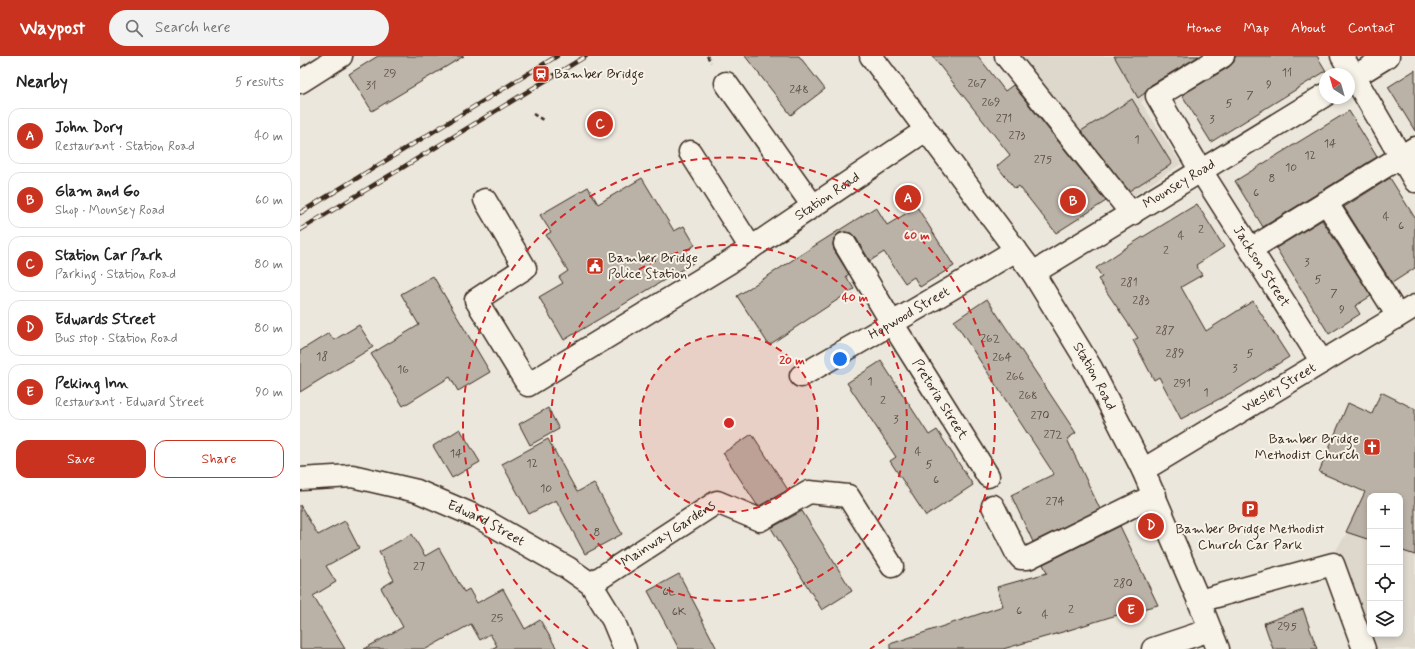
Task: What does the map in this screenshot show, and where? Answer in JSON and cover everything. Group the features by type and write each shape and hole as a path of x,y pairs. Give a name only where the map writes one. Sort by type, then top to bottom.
{"street":[{"path":"303,74 341,56"},
{"name":"Station Road","path":"871,56 1033,273 1091,368 1155,495 1214,639"},
{"path":"1006,56 1132,214"},
{"name":"Jackson Street","path":"1223,56 1157,96 1201,171 1322,362"},
{"path":"1342,56 1347,68"},
{"path":"1355,77 1388,56"},
{"path":"726,83 813,206"},
{"path":"1355,84 1408,152 1415,181"},
{"name":"Mounsey Road","path":"1033,273 1319,99"},
{"name":"Station Road","path":"485,200 525,268 476,300 528,385 730,262 926,130"},
{"path":"690,152 751,248"},
{"path":"1251,249 1408,152"},
{"path":"1326,202 1406,311"},
{"name":"Pretoria Street","path":"845,244 892,323 988,476"},
{"name":"Hopwood Street","path":"801,376 949,291 1016,250"},
{"name":"Wesley Street","path":"1143,470 1406,311"},
{"name":"Edward Street","path":"300,479 352,476 417,492 480,518 568,568 592,584 613,620 625,649"},
{"name":"Mainway Gardens","path":"592,584 717,502 760,520 809,492 848,496 892,566"},
{"path":"993,506 1016,552 1021,558 1028,558 1155,495"},
{"path":"1199,601 1333,564 1364,649"},
{"path":"1153,649 1214,639"}],"path":[{"path":"533,114 543,120"}],"shaded area":[{"path":"1017,56 1218,56 1141,102 1181,164 1130,198"},
{"path":"1415,455 1415,649 1374,649 1369,637 1403,637 1403,493 1401,493"},
{"path":"1367,501 1367,631 1336,550"}],"building":[{"path":"378,56 464,56 372,111 349,74"},
{"path":"745,56 799,56 825,89 791,115"},
{"path":"932,56 978,56 1005,91 1013,85 1106,201 1056,233 1019,186 1015,189 997,166 1010,155"},
{"path":"1114,56 1199,56 1151,85 1145,93 1138,98"},
{"path":"1235,56 1317,56 1324,68 1319,68 1319,75 1211,142 1182,95 1229,67 1234,62"},
{"path":"1415,70 1415,131 1388,87"},
{"path":"1132,99 1172,164 1129,191 1081,131"},
{"path":"1349,111 1377,157 1263,227 1235,181"},
{"path":"642,178 674,231 684,226 695,245 686,251 693,263 564,340 539,297 563,283 559,277 568,271 546,235 551,232 540,215 588,187 598,204"},
{"path":"1390,178 1415,218 1415,268 1392,283 1344,207"},
{"path":"1197,204 1224,247 1196,265 1202,275 1181,287 1206,331 1253,301 1289,357 1238,389 1181,419 1159,377 1154,380 1133,340 1138,338 1098,279 1102,277 1096,268 1133,243"},
{"path":"876,207 887,225 917,207 954,266 920,287 914,277 905,283 884,252 870,261 856,238 851,233 839,233 834,238 834,250 849,274 846,276 854,289 769,345 737,296"},
{"path":"1322,220 1371,296 1355,306 1360,314 1329,334 1276,248"},
{"path":"433,276 490,372 458,391 450,377 403,406 371,354 419,325 401,294"},
{"path":"987,299 1076,433 1067,439 1100,509 1033,542 1011,495 1054,474 954,321"},
{"path":"359,325 373,347 300,392 300,351 329,333 334,340"},
{"path":"881,361 929,435 937,430 973,485 926,516 890,461 896,457 847,383"},
{"name":"Bamber Bridge Methodist Church","path":"1381,392 1415,409 1415,555 1403,551 1403,493 1367,493 1367,539 1346,532 1365,492 1319,472 1348,403 1372,414"},
{"path":"548,408 559,429 530,445 519,424"},
{"path":"460,429 480,462 452,478 433,446"},
{"path":"752,434 788,490 759,506 723,453"},
{"path":"548,439 577,492 594,483 622,534 585,554 556,500 529,514 502,464"},
{"path":"300,505 318,535 345,521 359,548 326,566 336,582 313,596 345,649 300,649"},
{"path":"802,511 852,591 822,610 771,528"},
{"path":"1120,526 1158,605 1110,617 1003,649 890,649 890,644 1003,606 997,587 1047,573 1043,564"},
{"path":"412,534 425,556 439,548 464,592 469,589 477,603 503,589 525,629 540,620 557,649 491,649 497,646 490,634 480,640 471,624 426,649 364,649 403,627 381,588 394,580 379,552"},
{"path":"679,574 717,649 679,649 648,591"},
{"path":"1303,609 1317,649 1273,649 1264,623"}],"railway":[{"path":"300,213 557,56"},
{"path":"300,230 586,56"}],"place":[{"name":"Bamber Bridge","path":"541,74"},
{"name":"Station Car Park","path":"600,124"},
{"name":"John Dory","path":"908,198"},
{"name":"Glam and Go","path":"1073,201"},
{"name":"Bamber Bridge Police Station","path":"595,266"},
{"name":"Bamber Bridge Methodist Church","path":"1372,447"},
{"name":"Bamber Bridge Methodist Church Car Park","path":"1250,509"},
{"name":"Edwards Street","path":"1151,526"},
{"name":"Peking Inn","path":"1131,610"}]}
